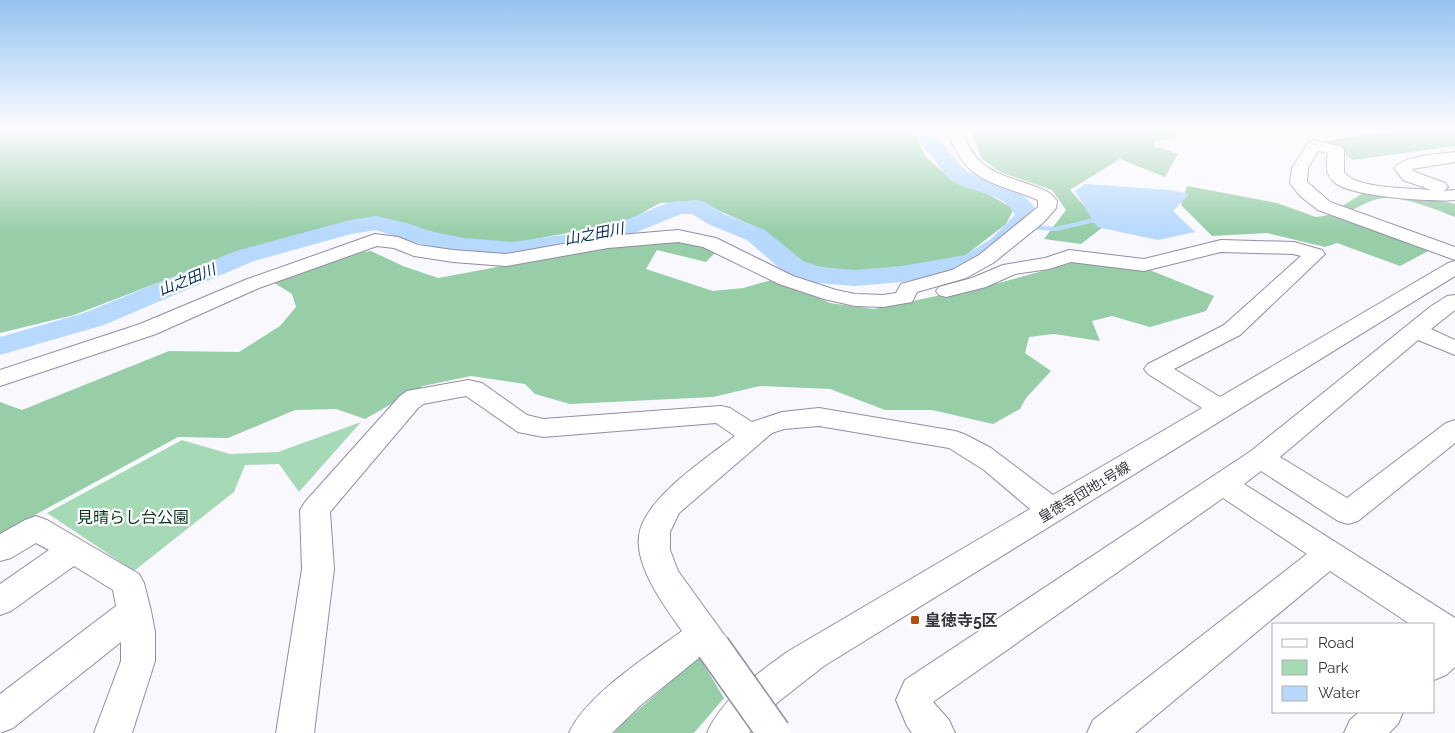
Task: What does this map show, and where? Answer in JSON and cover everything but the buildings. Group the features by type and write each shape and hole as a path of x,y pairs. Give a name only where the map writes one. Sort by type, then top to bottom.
{"street":[{"path":"905,296 908,288 959,274 986,259 1047,208 1048,201 1044,196 989,176 971,163"},
{"path":"1303,163 1300,168 1298,183 1324,206 1455,254"},
{"path":"1334,163 1334,167 1340,180 1359,188 1444,196 1455,194"},
{"path":"1415,163 1402,168 1409,176 1455,194"},
{"path":"0,378 148,328 252,284 375,240 398,243 424,252 506,260 608,242 678,236 710,242 786,280 831,295 855,300 883,301 905,298 905,296 956,290 979,283 1010,269 1049,263 1069,256 1144,265 1221,246 1272,249 1294,248 1315,254 1232,330 1156,369 1221,408"},
{"name":"皇徳寺団地1号線","path":"726,733 740,714 779,677 812,655 1455,267"},
{"path":"936,733 920,714 914,700 918,692 1261,458 1455,301"},
{"path":"1416,331 1455,348"},
{"path":"295,733 318,568 315,510 409,402 416,398 468,388 527,426 544,428 721,414 752,435"},
{"path":"774,733 661,572 655,554 654,536 660,519 669,505 752,435 763,427 782,421 819,417 941,436 969,446 1052,511"},
{"path":"1261,458 1348,512 1455,429"},
{"path":"1223,484 1455,636"},
{"path":"0,550 36,528 128,583 135,611 138,661 112,733"},
{"path":"0,600 73,550"},
{"path":"1106,733 1329,554"},
{"path":"0,716 135,611"},
{"path":"588,733 615,704 641,681 708,641"},
{"path":"1435,663 1455,644"},
{"path":"1363,733 1384,713"}],"green space":[{"path":"0,163 933,163 945,174 988,194 1014,209 1006,224 962,258 898,270 846,271 803,264 765,231 697,201 660,203 626,222 514,243 468,242 384,218 327,228 243,250 74,315 0,333"},
{"path":"988,163 1113,163 1070,190 1103,227 1081,244 1044,239 1066,210 1052,190 1000,172"},
{"path":"1131,163 1173,163 1165,177"},
{"path":"1187,186 1277,203 1316,217 1341,213 1432,249 1400,266 1337,243 1325,247 1267,233 1212,236 1181,205"},
{"path":"1368,190 1435,199 1455,204 1455,217 1417,203 1387,198 1368,202 1352,210 1342,206"},
{"path":"671,238 716,252 706,262 657,250 646,269 713,291 743,288 775,279 830,303 874,309 999,283 1072,263 1140,266 1214,296 1206,311 1150,327 1112,316 1092,321 1100,341 1054,334 1029,337 1025,353 1051,371 1026,398 1020,409 993,424 932,410 885,410 830,389 760,386 713,397 570,404 535,394 525,384 471,376 423,386 365,419 336,409 295,410 228,438 178,437 0,534 0,402 22,410 169,351 239,352 280,326 296,307 292,294 273,282 357,253 371,251 403,266 438,278 570,250"},
{"name":"見晴らし台公園","path":"361,422 299,492 279,464 245,465 234,492 134,571 47,513 182,440 230,454 278,452"},
{"path":"699,657 724,698 694,733 614,733 622,724"}],"water":[{"path":"1085,184 1169,190 1189,194 1173,211 1195,232 1158,240 1097,227 1075,191"}],"waterway":[{"name":"山之田川","path":"0,346 94,319 245,256 350,227 376,223 401,229 422,237 464,246 512,250 562,243 632,227 677,207 697,207 716,219 756,235 794,267 817,275 855,278 902,274 973,261 1000,244 1028,216 1023,207 1009,195 964,179 948,163"},
{"path":"1029,227 1056,229 1099,219"}],"place":[{"name":"皇徳寺5区","path":"915,620"}]}
